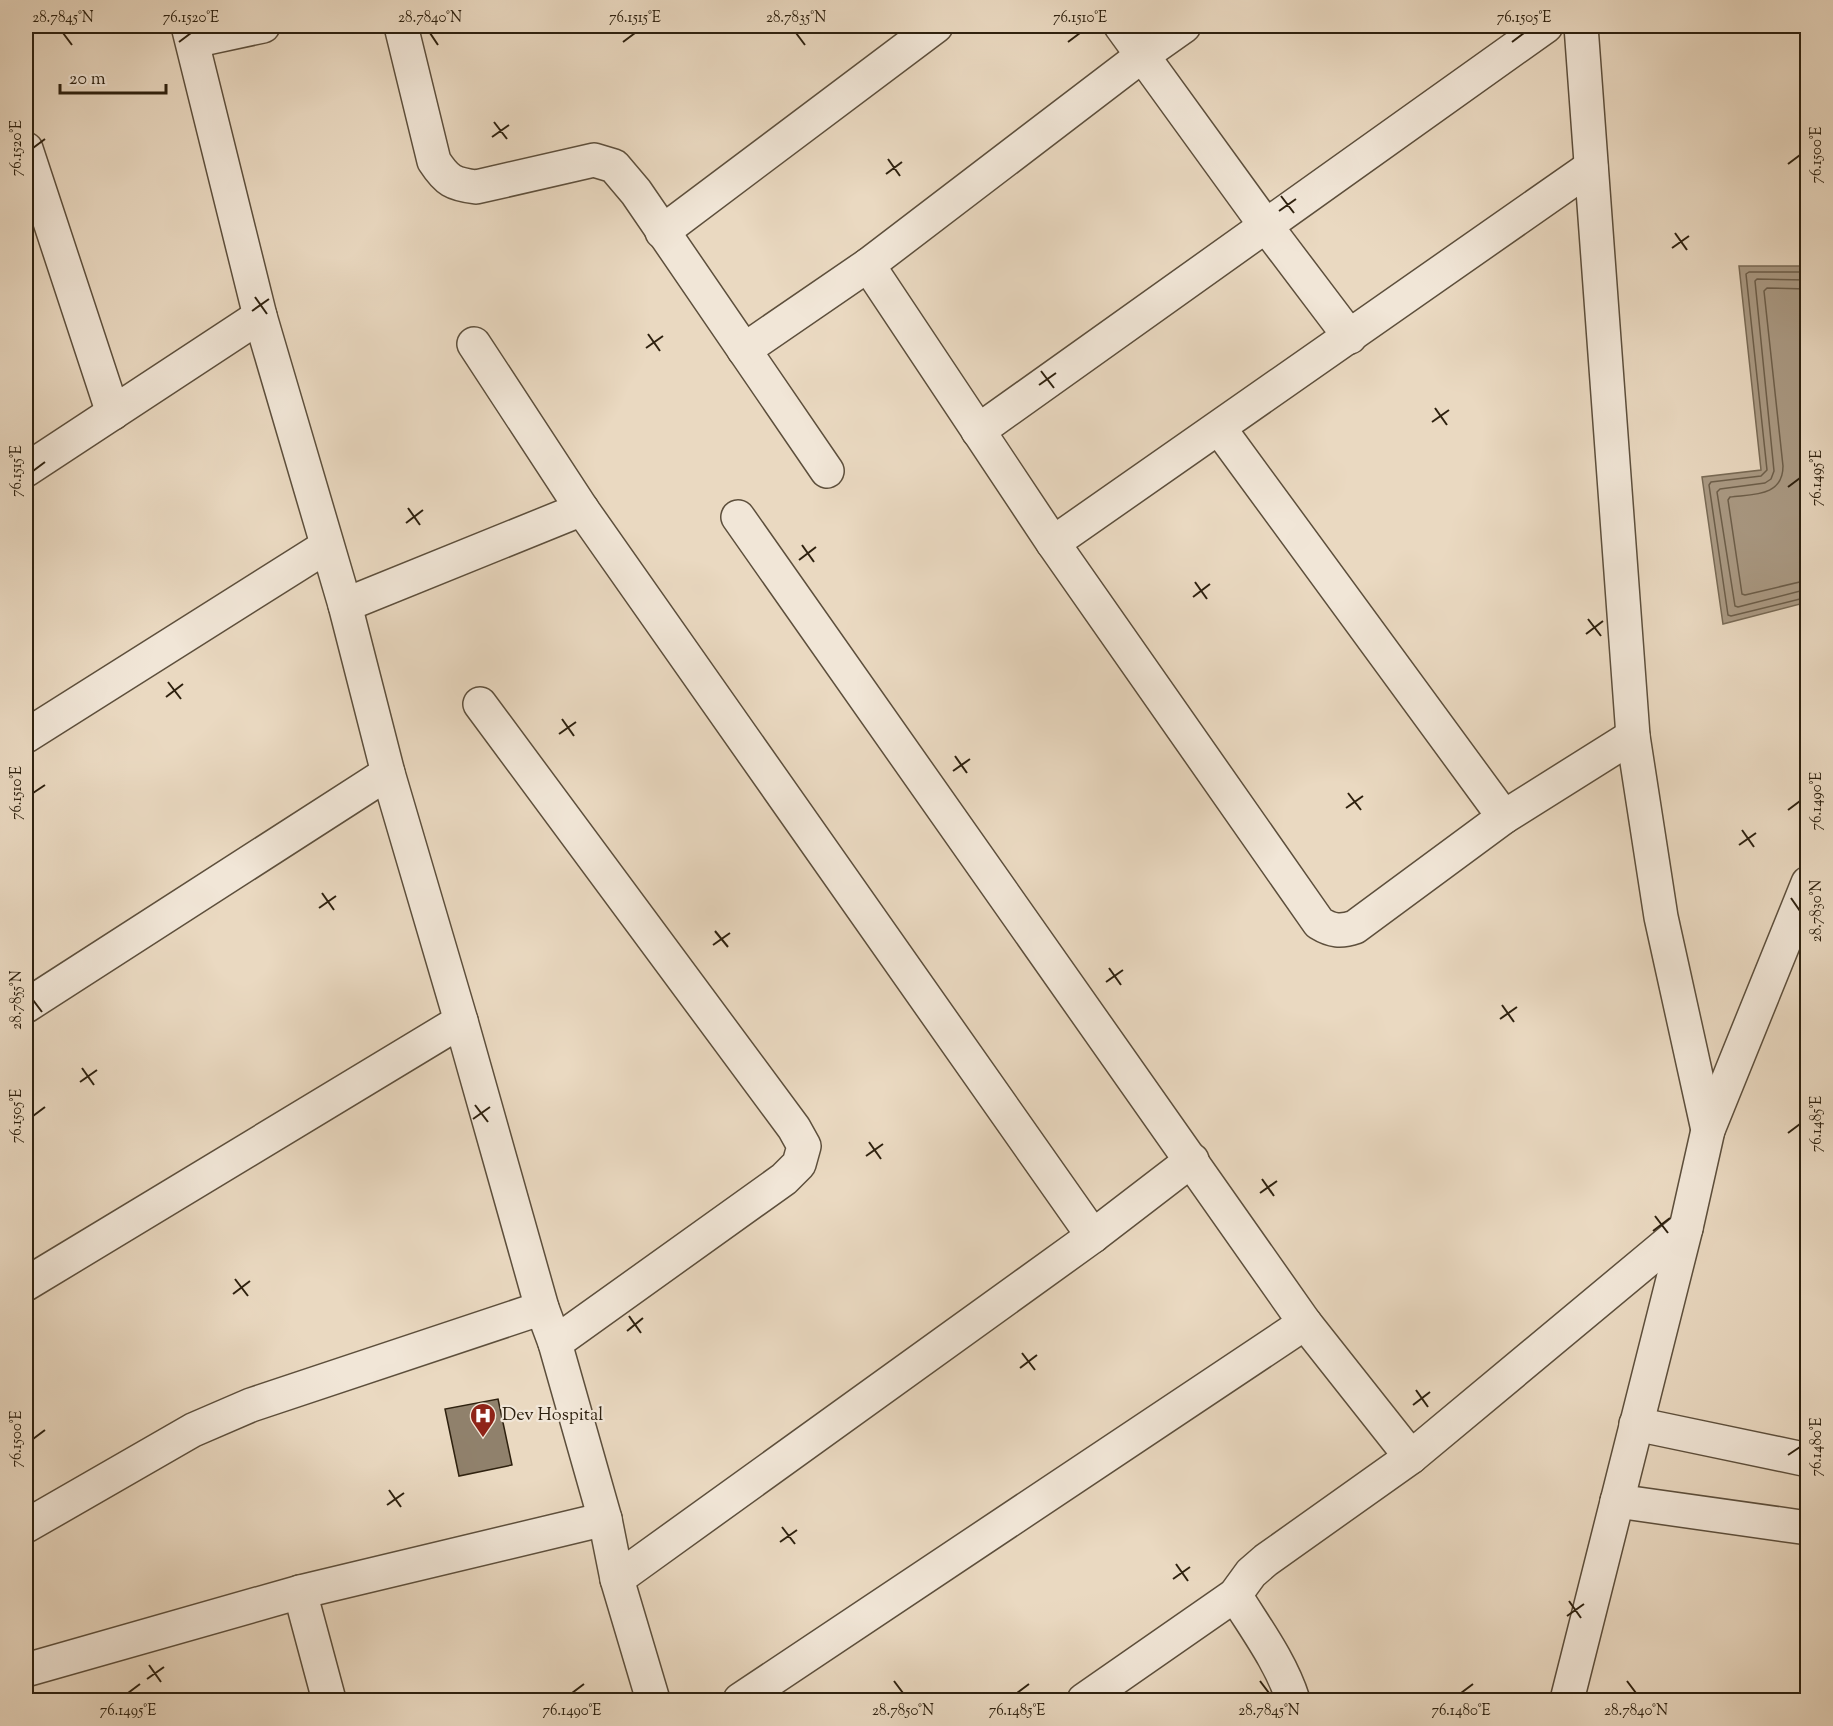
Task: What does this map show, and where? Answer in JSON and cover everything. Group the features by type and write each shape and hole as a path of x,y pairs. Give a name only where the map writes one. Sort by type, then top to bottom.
{"street":[{"path":"263,26 190,33 260,316 345,605 388,773 605,1519 617,1579 653,1701"},
{"path":"401,26 434,161 444,176 458,185 476,187 594,160 614,166 636,192 827,471"},
{"path":"662,231 936,26"},
{"path":"1121,26 1266,226 1350,337"},
{"path":"744,350 868,266 1184,26"},
{"path":"978,431 1546,26"},
{"path":"1581,26 1633,736 1661,917 1708,1130"},
{"path":"26,149 113,413"},
{"path":"1053,543 1591,167"},
{"path":"868,266 1053,543 1319,923 1330,930 1344,931 1355,927 1504,817 1633,736"},
{"path":"26,470 260,316"},
{"path":"474,344 582,508 1093,1236"},
{"path":"1219,428 1504,817"},
{"path":"345,605 582,508"},
{"path":"738,517 1305,1323 1411,1457"},
{"path":"26,736 327,546"},
{"path":"480,704 794,1128 804,1146 799,1164 784,1179 555,1343"},
{"path":"26,1006 388,773"},
{"path":"1567,1701 1686,1228 1708,1130 1808,883"},
{"path":"26,1284 461,1021"},
{"path":"617,1579 1093,1236 1192,1160"},
{"path":"1084,1701 1235,1595 1251,1573 1266,1560 1411,1457 1686,1228"},
{"path":"26,1526 193,1430 251,1405 542,1308"},
{"path":"740,1701 1305,1323"},
{"path":"1636,1424 1808,1460"},
{"path":"1617,1501 1808,1528"},
{"path":"26,1670 300,1592 605,1519"},
{"path":"300,1592 329,1701"},
{"path":"1235,1595 1272,1653 1288,1684 1293,1701"}],"water":[{"path":"1739,266 1807,266 1808,602 1723,624 1702,477 1761,470"}],"building":[{"path":"498,1399 512,1465 459,1476 445,1409"}],"place":[{"name":"Dev Hospital","path":"483,1439"}]}
